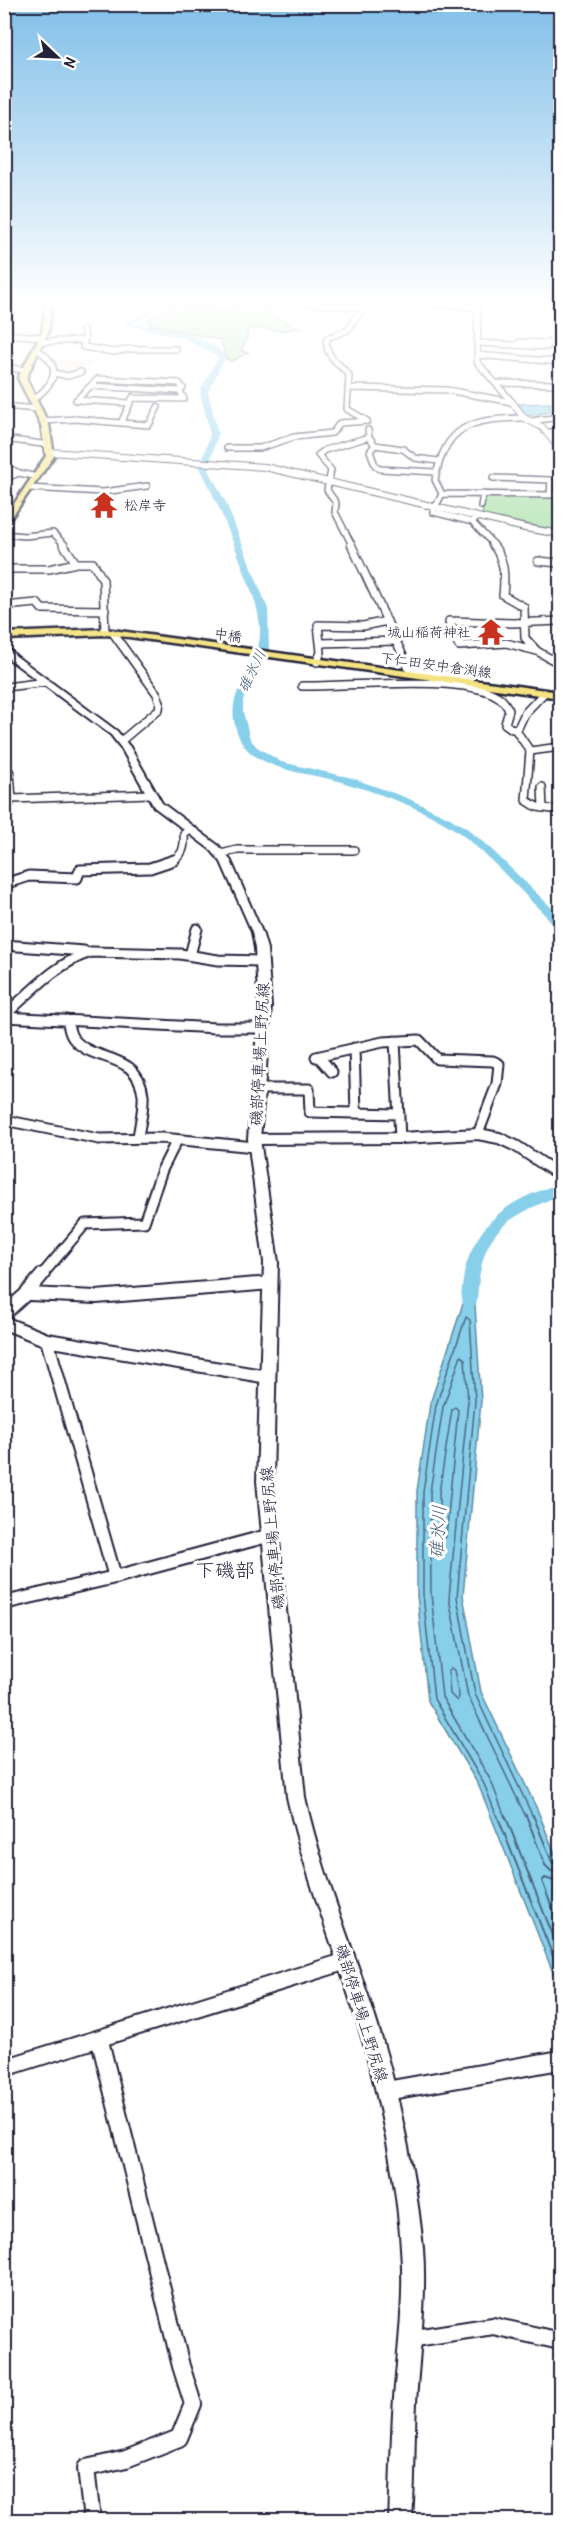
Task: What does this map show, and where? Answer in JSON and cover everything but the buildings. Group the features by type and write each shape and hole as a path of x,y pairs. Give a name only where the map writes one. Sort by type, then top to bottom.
{"main road":[{"path":"4,526 37,477 50,449 43,421"},
{"path":"5,646 109,633"},
{"name":"中橋","path":"109,633 313,662"},
{"name":"磯部停車場上野尻線","path":"5,646 13,658 108,728 121,741 158,806 221,854 256,932 262,961 264,1028 257,1089 255,1143 270,1242 271,1283 265,1480 296,1797 306,1843 347,1961 386,2091 399,2151 412,2249 413,2291 401,2520"},
{"name":"下仁田安中倉渕線","path":"313,662 558,695"}],"street":[{"path":"102,421 149,425 153,421"},
{"path":"227,448 260,448 294,437 332,433 340,423 367,421 369,436 375,445 404,449 415,458 438,461"},
{"path":"470,495 467,502 453,501 443,497 436,485 438,461 444,445 452,435 471,424 485,421"},
{"path":"531,421 546,432 561,448"},
{"path":"546,432 561,432"},
{"path":"369,436 318,453 331,470 327,490 336,503 335,512 340,524 410,671 469,682 504,701 509,710 505,724 508,728 515,729 530,751 526,800 529,804 561,810"},
{"path":"4,439 50,449 244,464 280,470 450,510 475,520 498,550 505,574 503,595 522,605 525,622 524,635 537,651"},
{"path":"375,445 370,451 375,465 380,469 436,472"},
{"path":"5,460 7,467 19,473 37,477"},
{"path":"4,479 19,473"},
{"path":"493,478 507,486 534,495 561,495"},
{"path":"534,495 535,479"},
{"path":"550,495 551,480 535,479 483,494 443,497 433,513 561,534"},
{"path":"28,488 79,491 120,490 147,486"},
{"path":"481,506 483,494"},
{"path":"450,510 453,501"},
{"path":"4,508 15,508"},
{"path":"4,534 26,536 53,533 67,548 76,563"},
{"path":"538,561 559,563 561,560"},
{"path":"4,568 49,569 76,563 93,563 103,580 109,633 157,694 160,702 159,709 121,741"},
{"path":"4,606 37,603 42,609 105,610"},
{"path":"313,662 321,652 318,625 363,626 387,621"},
{"path":"561,621 449,621 450,630 459,646 506,643 537,651 561,664"},
{"path":"320,643 397,641"},
{"path":"558,695 561,680"},
{"path":"4,690 6,687 46,682"},
{"path":"302,686 329,688 469,682"},
{"path":"515,729 518,728 520,720 532,704 544,693"},
{"path":"530,751 561,747"},
{"path":"4,762 10,773 8,799 4,812"},
{"path":"542,787 543,808"},
{"path":"8,799 150,794"},
{"path":"4,884 14,879 39,876 77,879 80,870 150,868 177,859 185,847 183,834 189,829"},
{"path":"221,854 237,850 354,850"},
{"path":"190,955 197,929"},
{"path":"4,945 262,961"},
{"path":"4,1017 58,970 80,954 91,952"},
{"path":"4,1017 217,1028 264,1028"},
{"path":"67,1020 72,1036 79,1044 116,1058 137,1078 142,1099 138,1137"},
{"path":"332,1072 317,1057 395,1041 419,1040 437,1059 493,1061 499,1064 497,1084 478,1134"},
{"path":"395,1041 400,1138"},
{"path":"354,1048 356,1113"},
{"path":"257,1089 309,1089 310,1112 399,1114"},
{"path":"4,1120 79,1137 99,1139 138,1137 255,1143 478,1134 499,1138 516,1146 561,1176"},
{"path":"4,1314 28,1294 69,1239 84,1224 144,1222 162,1170 177,1140"},
{"path":"28,1294 96,1297 271,1283"},
{"path":"4,1323 47,1340 268,1377"},
{"path":"47,1340 115,1577"},
{"path":"4,1603 115,1577 271,1535"},
{"path":"4,2068 100,2041 240,1993 347,1961"},
{"path":"92,2520 86,2468 126,2459 179,2438 193,2404 181,2366 100,2041"},
{"path":"386,2091 558,2061"},
{"path":"409,2339 493,2326 561,2341"}],"green space":[{"path":"486,494 560,496 560,531 482,515"}],"water":[{"path":"473,1273 481,1401 463,1596 481,1692 537,1809 560,1866 560,1990 479,1786 428,1701 417,1595 417,1491 430,1404"}],"waterway":[{"name":"碓氷川","path":"211,421 214,434 204,468 222,503 263,609 264,650 238,700 238,712 245,739 253,749 277,764 348,780 403,800 444,819 464,831 489,853 554,917 560,927"},
{"name":"碓氷川","path":"469,1302 476,1256 493,1226 514,1209 560,1189"}],"place":[{"name":"松岸寺","path":"104,505"},
{"name":"城山稲荷神社","path":"491,632"}],"district":[{"name":"下磯部","path":"225,1570"}]}
